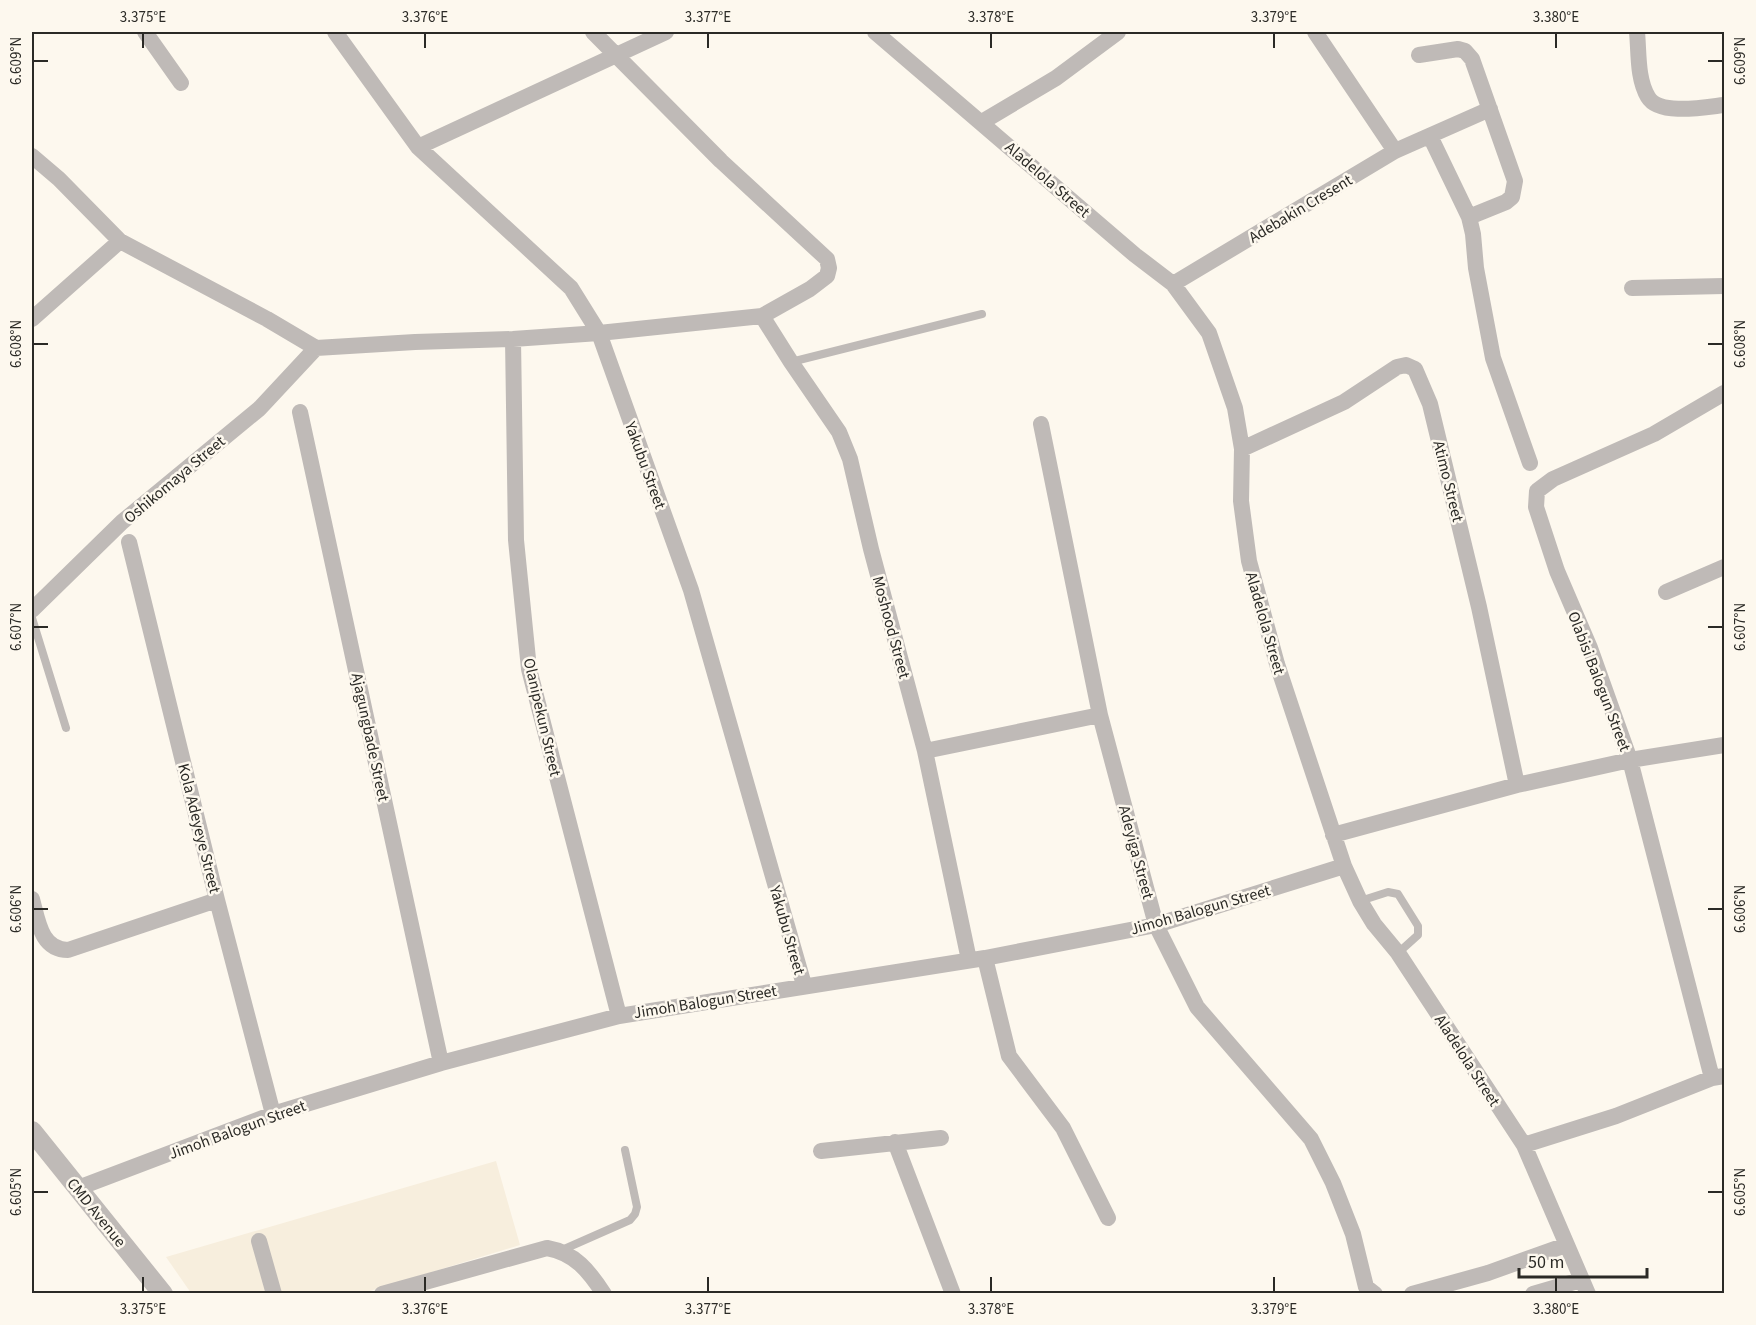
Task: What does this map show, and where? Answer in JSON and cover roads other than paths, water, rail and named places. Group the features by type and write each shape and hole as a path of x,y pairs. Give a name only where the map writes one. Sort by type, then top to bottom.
{"street":[{"path":"145,32 180,83"},
{"name":"Yakubu Street","path":"335,32 418,147 571,288 599,333 691,591 804,985"},
{"path":"32,156 60,179 120,241 267,319 316,348 599,333 762,316 810,289 826,276 829,268 827,259 721,161 593,32"},
{"path":"418,147 666,32"},
{"name":"Aladelola Street","path":"875,32 1135,255 1173,284 1209,333 1235,408 1242,449 1241,501 1249,561 1278,664 1344,866 1360,901 1374,924 1398,953 1524,1145 1584,1287"},
{"path":"982,122 1056,78 1118,32"},
{"path":"1315,32 1395,151"},
{"path":"1637,32 1642,77 1648,98 1660,107 1680,109 1725,105"},
{"path":"1419,55 1458,49 1466,51 1472,59 1515,181 1515,190 1506,202 1469,217"},
{"name":"Adebakin Cresent","path":"1173,284 1395,151 1490,109"},
{"path":"1430,136 1469,217 1493,358 1530,463"},
{"path":"32,319 120,241"},
{"path":"1632,288 1725,286"},
{"name":"Moshood Street","path":"762,316 839,432 850,459 871,549 977,959 1010,1056 1063,1128 1108,1218"},
{"name":"Olanipekun Street","path":"513,339 516,540 529,669 619,1016"},
{"name":"Oshikomaya Street","path":"32,610 122,522 259,409 316,348"},
{"name":"Atimo Street","path":"1242,449 1344,402 1397,367 1406,365 1415,369 1433,416 1479,607 1517,785"},
{"name":"Olabisi Balogun Street","path":"1718,1077 1630,760 1590,648 1557,571 1536,507 1537,491 1553,479 1654,434 1725,393"},
{"name":"Ajagungbade Street","path":"300,412 441,1063"},
{"name":"Adeyiga Street","path":"1041,424 1100,715 1156,925 1197,1007 1311,1139 1334,1183 1353,1234 1366,1287 1375,1293"},
{"name":"Kola Adeyeye Street","path":"129,542 217,900 273,1114"},
{"path":"1666,592 1725,567"},
{"path":"925,751 1100,715"},
{"path":"1333,835 1517,785 1630,760 1725,745"},
{"name":"Jimoh Balogun Street","path":"78,1188 273,1114 441,1063 619,1016 977,959 1156,925 1344,866"},
{"path":"32,899 47,943 57,950 68,950 217,900"},
{"path":"1524,1145 1616,1116 1718,1077"},
{"name":"CMD Avenue","path":"32,1131 163,1293"},
{"path":"821,1151 941,1138"},
{"path":"895,1142 953,1293"},
{"path":"259,1241 274,1293"},
{"path":"1412,1293 1488,1273 1566,1245"},
{"path":"382,1293 548,1248 562,1250 579,1262 604,1293"},
{"path":"1533,1293 1584,1287"}],"lane":[{"path":"791,362 982,314"},
{"path":"32,618 66,728"},
{"path":"1360,901 1388,892 1398,894 1418,926 1418,935 1398,953"},
{"path":"562,1250 630,1220 635,1214 637,1207 625,1150"}]}
